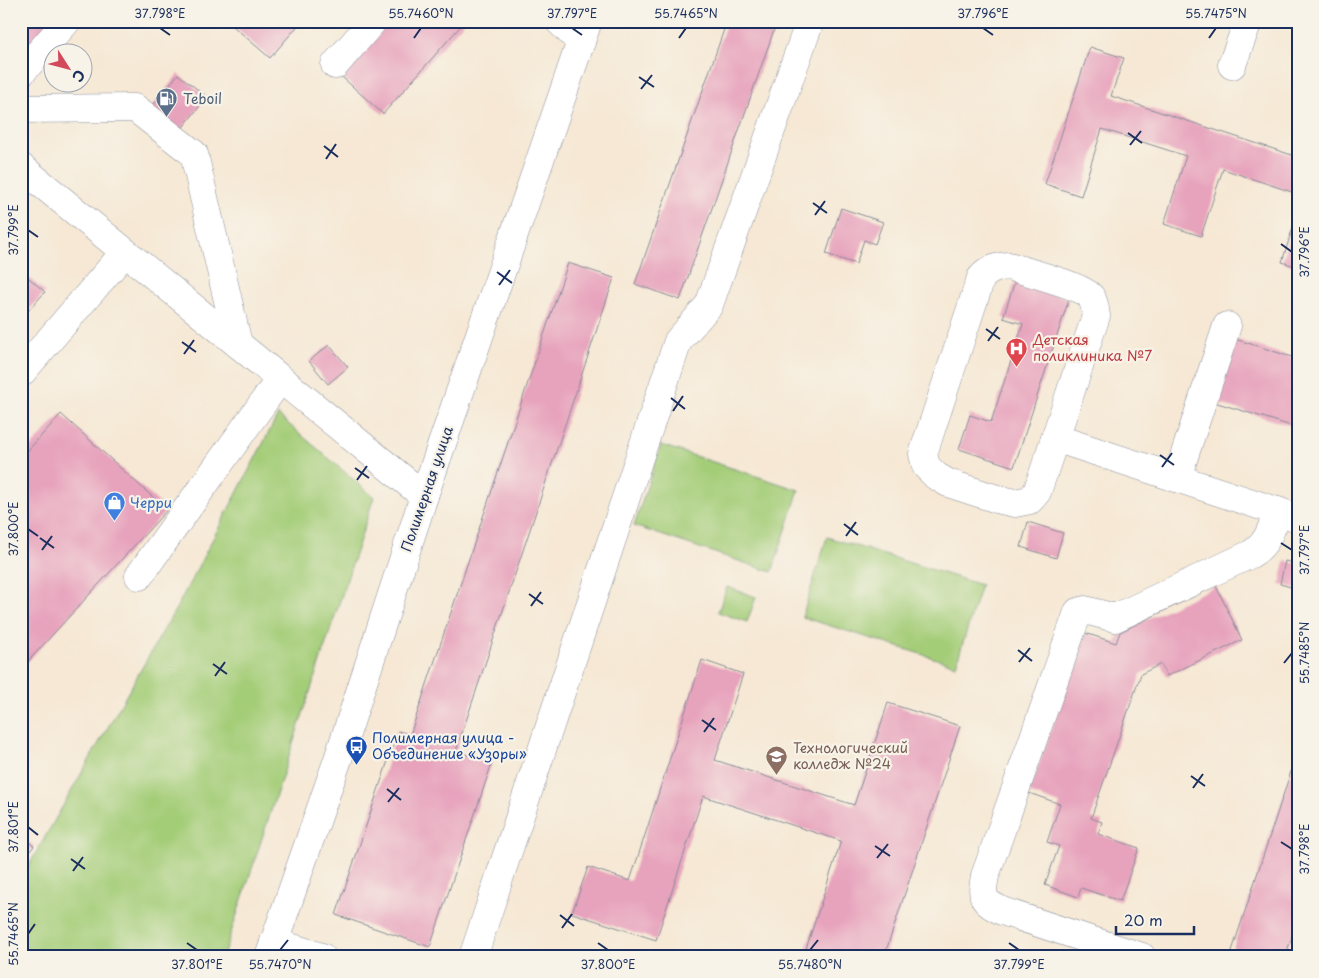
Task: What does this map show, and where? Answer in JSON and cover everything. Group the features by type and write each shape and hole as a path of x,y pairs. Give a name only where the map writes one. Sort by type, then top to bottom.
{"street":[{"path":"21,73 67,21"},
{"path":"335,65 373,21"},
{"path":"559,21 584,32"},
{"path":"472,957 678,341 708,305 810,21"},
{"path":"1232,65 1248,21"},
{"name":"Полимерная улица","path":"272,950 338,759 424,496 584,32"},
{"path":"21,109 135,108 194,154 238,344"},
{"path":"21,167 424,496"},
{"path":"21,373 125,252"},
{"path":"1009,266 1079,289 1090,295 1095,305 1096,316 1055,438 1037,492 1030,500 1015,503 948,483 936,476 926,466 923,454 981,278 987,272 998,267 1009,266"},
{"path":"1177,478 1227,326"},
{"path":"139,576 280,380"},
{"path":"1055,438 1288,514 1266,542 1251,554 1120,616 1115,618 1085,610 1078,612 985,876 982,890 988,903 1002,911 1142,957"},
{"path":"272,950 322,957"}],"green space":[{"path":"278,415 374,497 223,957 21,957 21,879 178,605"},
{"path":"661,445 799,490 772,572 634,526"},
{"path":"827,537 981,585 956,665 802,617"},
{"path":"727,587 756,597 747,622 718,612"}],"building":[{"path":"21,21 50,21 21,54"},
{"path":"227,21 302,21 270,58"},
{"path":"390,21 465,21 383,114 342,77"},
{"path":"727,21 777,21 680,300 635,284"},
{"path":"1285,21 1298,21 1298,26 1285,22"},
{"path":"1090,47 1124,58 1111,96 1298,157 1298,194 1223,169 1201,236 1164,224 1186,156 1102,129 1081,196 1045,184"},
{"name":"Teboil","path":"178,74 207,97 168,146 139,123"},
{"path":"841,208 883,222 875,244 864,240 856,264 826,254"},
{"path":"1298,215 1298,267 1282,262"},
{"path":"568,263 614,278 456,751 492,763 430,947 336,915 398,731 410,735"},
{"path":"21,271 45,292 21,319"},
{"path":"1015,281 1069,299 1014,467 959,449 970,415 991,422 1023,324 1003,318"},
{"path":"1232,338 1298,359 1298,428 1211,401"},
{"path":"329,345 348,367 328,384 309,361"},
{"path":"61,414 167,510 21,669 21,526 30,517 21,509 21,458"},
{"path":"1028,522 1063,533 1056,558 1021,547"},
{"path":"1285,561 1298,564 1298,589 1280,584"},
{"path":"1216,586 1242,640 1167,676 1161,664 1141,674 1091,818 1102,822 1098,834 1139,848 1120,901 1081,888 1078,897 1045,885 1059,846 1047,842 1060,804 1029,793 1085,633 1116,643 1120,632"},
{"path":"702,660 743,674 715,760 854,805 888,703 960,726 884,957 829,957 806,949 841,841 703,796 656,940 572,913 588,867 630,881"},
{"path":"1297,753 1298,919 1285,957 1230,957"},
{"path":"21,836 34,846 21,862"}],"place":[{"name":"Teboil","path":"167,118"},
{"name":"Детская поликлиника №7","path":"1017,367"},
{"name":"Черри","path":"114,522"},
{"name":"Полимерная улица - Объединение «Узоры»","path":"356,765"},
{"name":"Технологический колледж №24","path":"777,775"}]}
